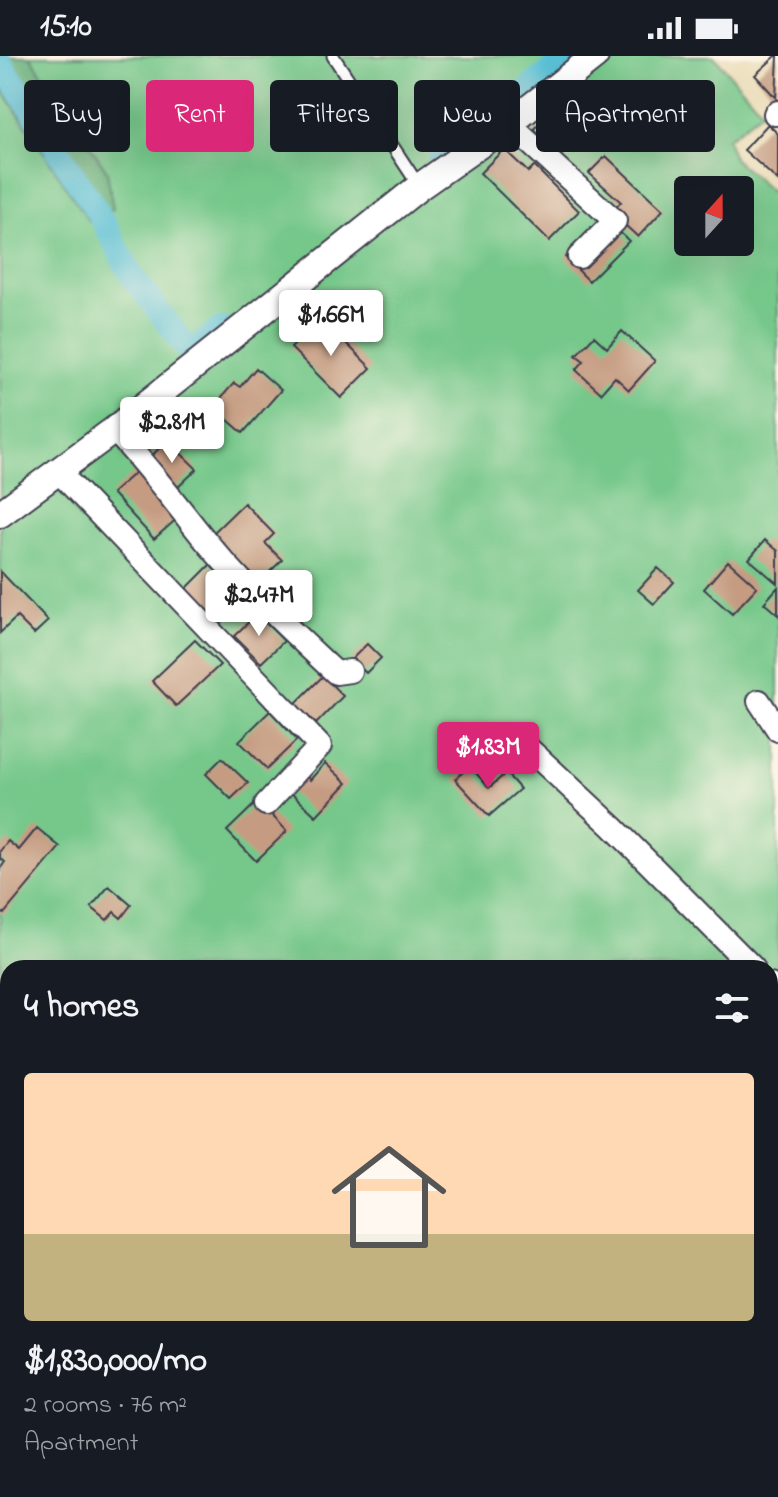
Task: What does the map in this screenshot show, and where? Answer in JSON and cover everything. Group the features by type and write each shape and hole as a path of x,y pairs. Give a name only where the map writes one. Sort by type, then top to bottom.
{"street":[{"path":"520,115 595,56"},
{"path":"520,134 615,221 579,257"},
{"path":"0,514 114,430 419,187 469,152"},
{"path":"114,430 158,478 202,537 311,650 336,673 350,671"},
{"path":"58,471 320,746 266,804"},
{"path":"759,701 778,730"},
{"path":"529,749 613,827 745,960"}],"lane":[{"path":"333,56 419,187"}],"green space":[{"path":"0,56 30,56 46,80 24,80 24,122 0,85"},
{"path":"30,56 714,56 762,111 727,139 734,159 753,176 674,176 674,256 754,256 754,177 778,198 778,960 0,960 0,86 24,122 24,152 44,152 89,221 107,171 94,152 130,152 130,80 46,80"},
{"path":"44,152 94,152 107,171 113,209 89,221"}],"building":[{"path":"778,56 776,98 755,75"},
{"path":"768,124 778,134 778,181 744,150"},
{"path":"501,152 507,152 528,172 534,166 579,211 549,241 480,173"},
{"path":"606,156 663,210 638,237 611,212 621,202 589,173"},
{"path":"605,218 629,241 589,281 565,257"},
{"path":"321,318 371,368 341,398 291,348"},
{"path":"622,331 655,361 629,390 615,377 601,393 576,370 584,361 576,355 594,336 607,348"},
{"path":"256,368 281,390 243,433 213,407 234,383 240,387"},
{"path":"167,440 197,469 176,489 147,461"},
{"path":"139,469 181,515 154,539 112,493"},
{"path":"244,503 274,534 265,543 282,560 259,582 212,534"},
{"path":"765,540 778,551 778,584 749,559"},
{"path":"728,561 757,587 732,614 704,589"},
{"path":"210,565 244,599 216,628 181,594"},
{"path":"658,568 674,582 654,604 638,590"},
{"path":"0,571 48,621 34,634 17,617 0,633"},
{"path":"778,587 778,615 764,603"},
{"path":"257,614 284,641 261,663 234,636"},
{"path":"195,640 220,665 176,706 152,681"},
{"path":"367,644 381,658 366,673 352,659"},
{"path":"323,676 343,696 316,724 295,704"},
{"path":"270,711 297,740 267,769 239,741"},
{"path":"222,758 248,783 231,799 206,774"},
{"path":"325,763 347,783 316,816 288,790 304,774 310,780"},
{"path":"470,766 489,788 506,773 520,789 489,816 455,779"},
{"path":"258,801 287,831 256,861 227,831"},
{"path":"37,828 60,847 4,914 0,911 0,869 5,862 0,858 0,851 8,841 19,850"},
{"path":"109,886 131,905 121,918 114,912 107,920 91,907"}],"waterway":[{"path":"440,159 570,56"},
{"path":"0,61 105,224 131,275 190,352 221,329"}]}
